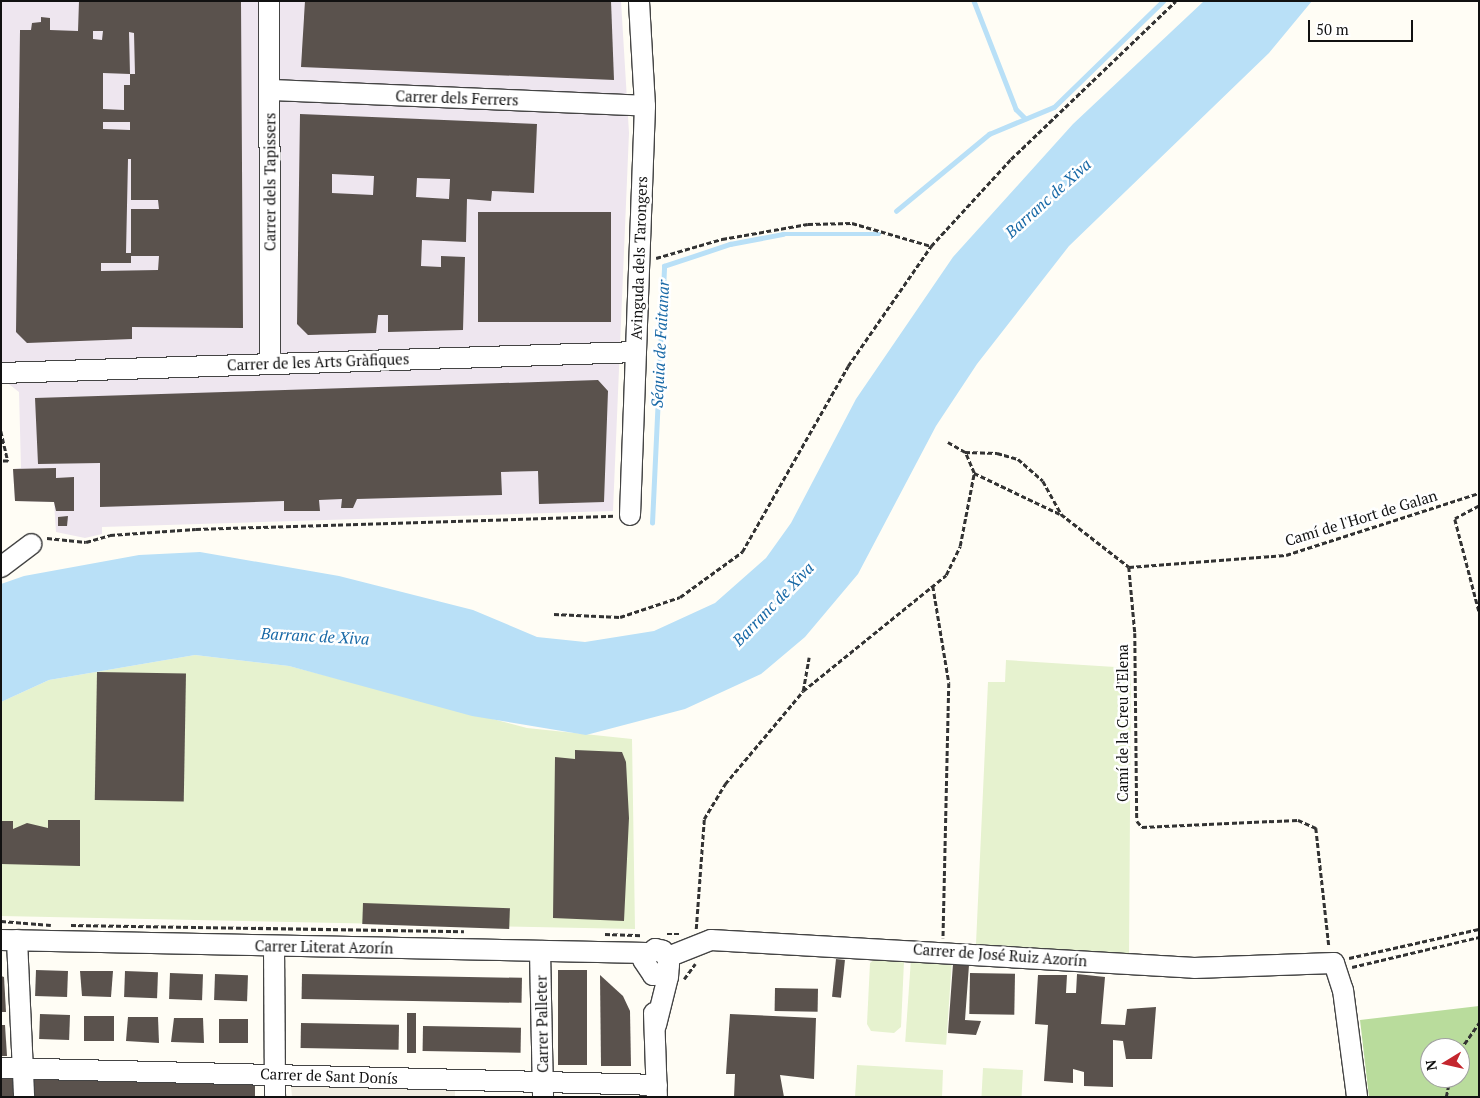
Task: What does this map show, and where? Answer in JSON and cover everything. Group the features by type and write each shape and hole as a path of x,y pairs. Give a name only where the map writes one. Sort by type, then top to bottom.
{"street":[{"name":"Carrer dels Tapissers","path":"270,1 270,364"},
{"name":"Avinguda dels Tarongers","path":"630,515 645,106 639,1"},
{"name":"Carrer dels Ferrers","path":"270,90 645,106"},
{"name":"Carrer de les Arts Gràfiques","path":"1,373 636,352"},
{"path":"1,567 31,544"},
{"path":"9,940 23,1068 24,1097"},
{"name":"Carrer Literat Azorín","path":"9,940 647,953"},
{"name":"Carrer de José Ruiz Azorín","path":"668,962 694,946 712,940 1194,968 1341,966"},
{"path":"274,946 275,1097"},
{"path":"656,1024 668,962 659,950 647,953 644,965 650,974 656,1024 657,1091"},
{"name":"Carrer Palleter","path":"540,952 543,1089"},
{"path":"650,974 661,974 668,962"},
{"path":"1341,966 1357,1097"},
{"name":"Carrer de Sant Donís","path":"1,1068 275,1075 543,1089 657,1091"}],"path":[{"path":"554,614 620,617 680,597 742,552 848,366 931,246 1011,159 1176,1"},
{"path":"639,260 750,233 808,224 852,223 931,246"},
{"path":"1,431 8,461 1,461"},
{"path":"948,442 965,452 997,453 1018,459 1042,481 1061,514"},
{"path":"694,946 704,819 725,784 803,691 946,575 960,546 974,473 965,452"},
{"path":"974,473 1061,514 1129,567"},
{"name":"Camí de l'Hort de Galan","path":"1129,567 1286,555 1479,493"},
{"path":"1479,506 1455,519 1479,611"},
{"path":"31,544 38,537 86,542 110,535 196,529 630,515"},
{"name":"Camí de la Creu d'Elena","path":"1129,567 1135,633 1137,821 1142,827 1298,820 1316,828 1330,954 1341,966"},
{"path":"933,586 949,683 943,952"},
{"path":"803,691 809,658"},
{"path":"1,921 49,922 55,928"},
{"path":"62,928 75,922 468,931"},
{"path":"1341,966 1374,949 1479,929"},
{"path":"602,934 629,934"},
{"path":"1341,966 1479,938"},
{"path":"1468,1038 1479,1023"}],"shaded area":[{"path":"1,1 621,1 629,133 613,511 102,527 102,534 85,538 56,532 54,502 15,501 13,469 21,468 19,392 1,378"},
{"path":"291,1086 455,1089 455,1097 292,1097"}],"green space":[{"path":"195,655 289,666 527,728 632,739 635,929 1,916 1,702 49,680"},
{"path":"1006,660 1131,668 1129,955 976,944 988,682 1005,682"},
{"path":"876,958 904,961 901,1027 894,1033 871,1031 867,1024 870,963"},
{"path":"911,959 952,962 946,1045 905,1042"},
{"path":"1479,1006 1479,1097 1369,1097 1360,1020"},
{"path":"857,1065 943,1070 942,1097 855,1097"},
{"path":"983,1068 1023,1070 1022,1097 981,1097"}],"water":[{"name":"Barranc de Xiva","path":"1204,1 1312,1 1269,53 1069,246 977,364 936,426 858,574 805,637 761,674 685,709 586,735 472,716 289,666 195,655 49,680 1,702 1,584 24,576 139,555 200,552 339,576 473,610 537,637 585,642 654,631 715,603 766,558 791,523 856,399 953,257 1073,124"}],"building":[{"path":"79,1 241,1 243,328 132,327 132,339 27,343 16,332 20,30 31,30 32,23 41,22 41,17 50,18 50,30 78,31","holes":["93,31 103,31 102,40 93,39","129,32 134,33 135,74 130,74","103,73 130,74 130,85 124,85 124,110 103,109","103,122 130,122 130,130 103,129","128,159 131,159 131,200 158,200 159,209 131,209 131,253 126,253","131,256 159,256 158,270 101,271 101,263 131,263"]},
{"path":"305,1 611,1 614,80 301,67"},
{"path":"300,114 537,124 534,193 492,191 491,201 467,199 466,242 422,240 421,266 441,267 441,256 465,257 463,330 388,332 388,315 378,315 376,333 308,335 297,324","holes":["332,174 374,176 373,195 332,193","417,178 450,179 449,199 416,197"]},
{"path":"478,212 611,212 611,322 478,322"},
{"path":"598,380 608,391 604,502 539,504 538,471 501,472 502,495 357,499 353,508 341,508 342,499 319,500 320,511 284,511 284,501 100,507 100,463 38,464 35,398"},
{"path":"56,468 56,478 74,477 74,511 56,511 54,502 15,501 13,469"},
{"path":"68,516 67,526 58,526 58,517"},
{"path":"97,672 186,674 184,802 95,800"},
{"path":"575,750 622,752 626,762 629,818 624,921 553,918 555,757 575,759"},
{"path":"48,820 80,820 80,866 1,864 1,821 13,821 13,829 27,823 48,828"},
{"path":"363,903 510,908 509,929 362,924"},
{"path":"836,959 845,960 841,998 832,997"},
{"path":"953,964 969,965 965,1020 981,1021 976,1035 948,1033"},
{"path":"36,970 68,971 67,997 35,996"},
{"path":"558,970 587,970 587,1065 558,1065"},
{"path":"80,971 113,971 111,997 82,996"},
{"path":"125,971 158,972 157,998 124,997"},
{"path":"170,973 203,974 202,1000 169,999"},
{"path":"970,973 1015,974 1014,1015 969,1014"},
{"path":"215,974 248,975 247,1001 214,1000"},
{"path":"302,974 522,978 522,1003 302,999"},
{"path":"1077,974 1105,977 1101,1024 1125,1025 1127,1009 1156,1007 1152,1059 1126,1059 1123,1041 1113,1040 1113,1087 1084,1086 1084,1072 1073,1069 1073,1083 1044,1081 1048,1025 1035,1024 1038,975 1067,975 1066,993 1076,993"},
{"path":"600,975 623,996 630,1011 631,1066 601,1066"},
{"path":"1,976 4,977 6,1012 1,1012"},
{"path":"775,988 818,989 818,1012 775,1011"},
{"path":"407,1013 416,1013 416,1053 407,1053"},
{"path":"40,1014 70,1015 69,1040 39,1039"},
{"path":"730,1014 816,1018 814,1079 780,1075 784,1097 734,1097 735,1074 726,1074"},
{"path":"84,1016 114,1016 114,1041 84,1041"},
{"path":"128,1017 158,1017 159,1043 126,1041"},
{"path":"174,1018 203,1018 204,1043 171,1042"},
{"path":"219,1019 248,1019 248,1043 219,1043"},
{"path":"301,1023 399,1025 399,1050 301,1048"},
{"path":"1,1025 5,1025 7,1056 1,1056"},
{"path":"423,1026 521,1028 521,1053 423,1051"},
{"path":"1,1076 13,1076 13,1097 1,1097"},
{"path":"34,1079 255,1084 255,1097 35,1097"}],"waterway":[{"path":"974,1 1016,109 1025,118"},
{"name":"Séquia de Faitanar","path":"896,211 989,134 1054,107 1163,1"},
{"name":"Séquia de Faitanar","path":"652,523 664,266 730,244 783,234 879,234"}]}
